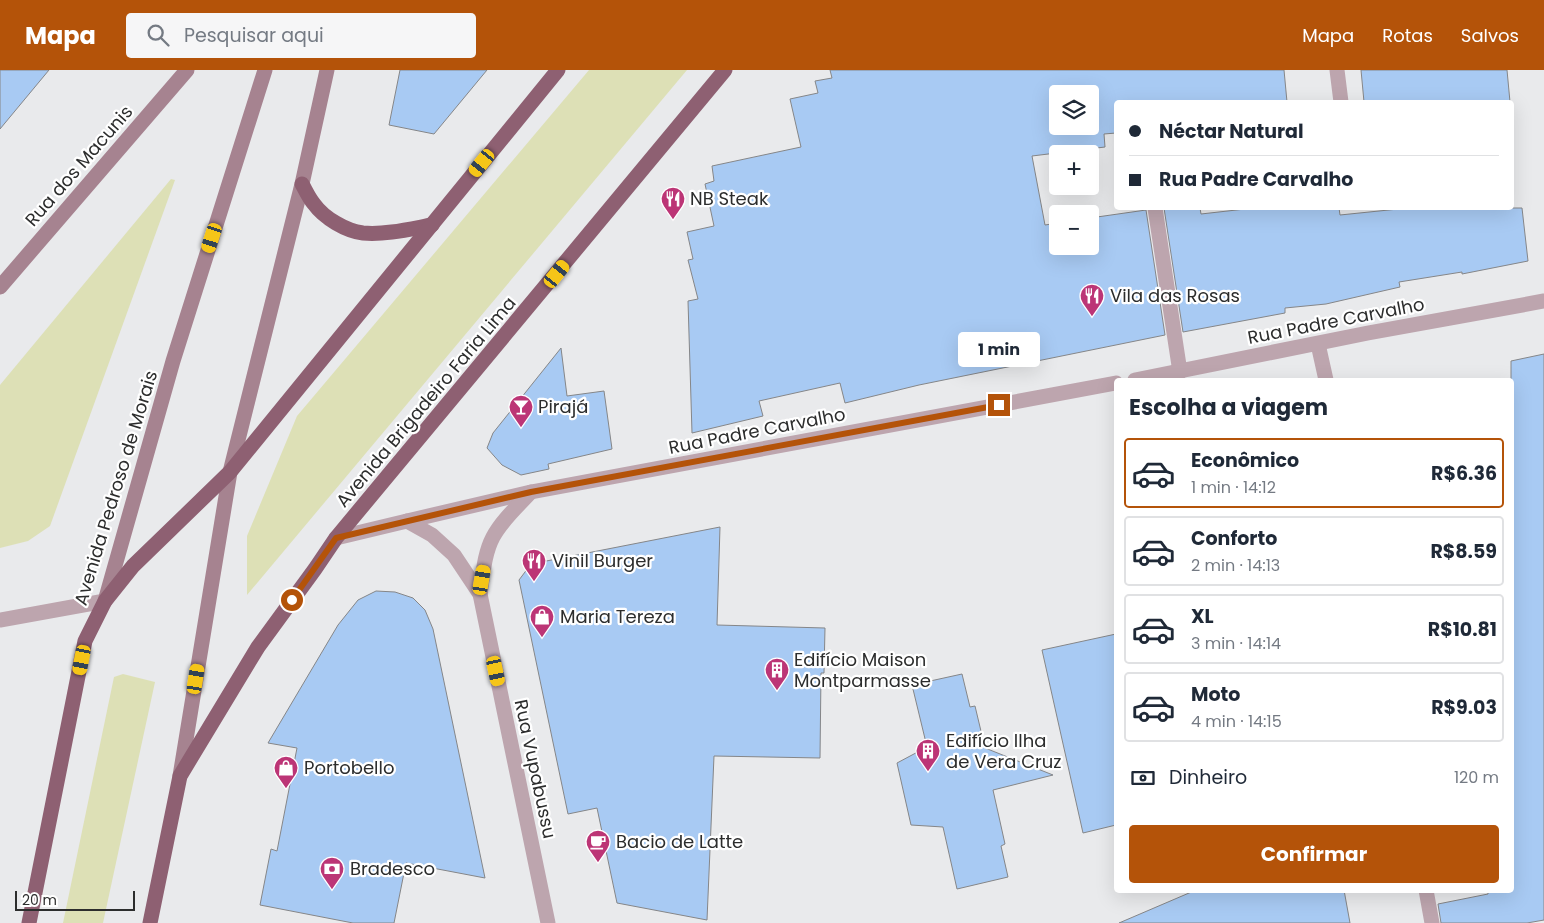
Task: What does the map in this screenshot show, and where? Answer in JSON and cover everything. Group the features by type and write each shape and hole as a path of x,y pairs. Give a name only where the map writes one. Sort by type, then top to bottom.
{"highway":[{"path":"104,601 133,566 230,472 558,70"},
{"name":"Avenida Brigadeiro Faria Lima","path":"180,776 258,646 316,569 336,538 725,70"},
{"path":"302,184 314,204 324,214 342,226 362,233 432,225"},
{"name":"Avenida Pedroso de Morais","path":"29,923 85,641 104,601"},
{"path":"150,923 180,776"}],"main road":[{"name":"Rua dos Macunis","path":"0,287 187,70"},
{"name":"Avenida Pedroso de Morais","path":"104,601 173,361 265,70"},
{"path":"180,776 230,472 302,184 327,70"}],"street":[{"path":"1337,70 1341,100"},
{"path":"1155,210 1180,372"},
{"name":"Rua Padre Carvalho","path":"1146,378 1368,333 1544,301"},
{"path":"1318,344 1326,378"},
{"name":"Rua Padre Carvalho","path":"407,521 531,492 1114,383"},
{"name":"Rua Vupabussu","path":"480,594 492,538 531,492"},
{"path":"336,538 407,521"},
{"name":"Rua Vupabussu","path":"407,521 432,535 454,555 480,594 548,923"},
{"path":"0,620 104,601"},
{"path":"1427,893 1432,923"}],"green space":[{"path":"589,70 687,70 247,595 247,536 297,416"},
{"path":"171,179 175,180 50,526 28,541 0,548 0,385"},
{"path":"123,674 155,682 103,923 63,923 114,677"}],"building":[{"path":"0,70 49,70 0,129"},
{"path":"400,70 487,70 434,134 389,125"},
{"path":"830,70 1284,70 1287,100 1114,100 1114,133 1104,134 1105,147 1099,148 1099,145 1049,145 1049,154 1032,156 1045,225 1049,224 1049,255 1099,255 1099,217 1146,210 1165,335 919,385 845,403 840,383 759,401 763,416 692,433 688,301 698,299 688,260 693,259 687,232 714,226 705,184 714,181 712,166 801,147 790,99 818,93 815,81 832,78"},
{"path":"1361,70 1507,70 1510,100 1364,100"},
{"path":"1514,208 1522,208 1528,261 1462,274 1462,272 1399,282 1400,287 1326,304 1285,308 1285,313 1183,332 1164,210 1200,210 1201,214 1236,210 1339,210 1340,215 1389,210 1514,210"},
{"path":"561,348 567,396 604,391 612,449 548,464 549,469 521,475 502,465 487,448 493,433"},
{"path":"1544,354 1544,920 1527,923 1441,923 1438,904 1488,893 1514,893 1514,378 1511,378 1511,361"},
{"path":"720,527 717,625 825,628 824,673 821,673 820,758 714,756 707,920 617,903 597,808 568,814 519,580 531,564"},
{"path":"376,591 395,592 413,598 425,610 433,629 485,878 406,863 394,923 353,923 260,905 271,849 277,851 297,748 268,743 338,625 358,600"},
{"path":"1114,634 1114,825 1083,833 1042,650"},
{"name":"Edifício Ilha de Vera Cruz","path":"962,674 970,707 975,706 985,748 1053,775 993,790 1005,844 1001,846 1008,877 957,889 943,827 911,825 897,763 927,747 912,685"},
{"path":"1189,893 1345,893 1350,923 1119,923"}],"place":[{"name":"NB Steak","path":"673,220"},
{"name":"Vila das Rosas","path":"1092,317"},
{"name":"Pirajá","path":"521,428"},
{"name":"Vinil Burger","path":"534,582"},
{"name":"Maria Tereza","path":"542,638"},
{"name":"Edifício Maison Montparmasse","path":"777,691"},
{"name":"Edifício Ilha de Vera Cruz","path":"928,772"},
{"name":"Portobello","path":"286,789"},
{"name":"Bacio de Latte","path":"598,863"},
{"name":"Bradesco","path":"332,890"}],"route":[{"path":"292,600 316,569 336,538 531,492 999,405"}]}
